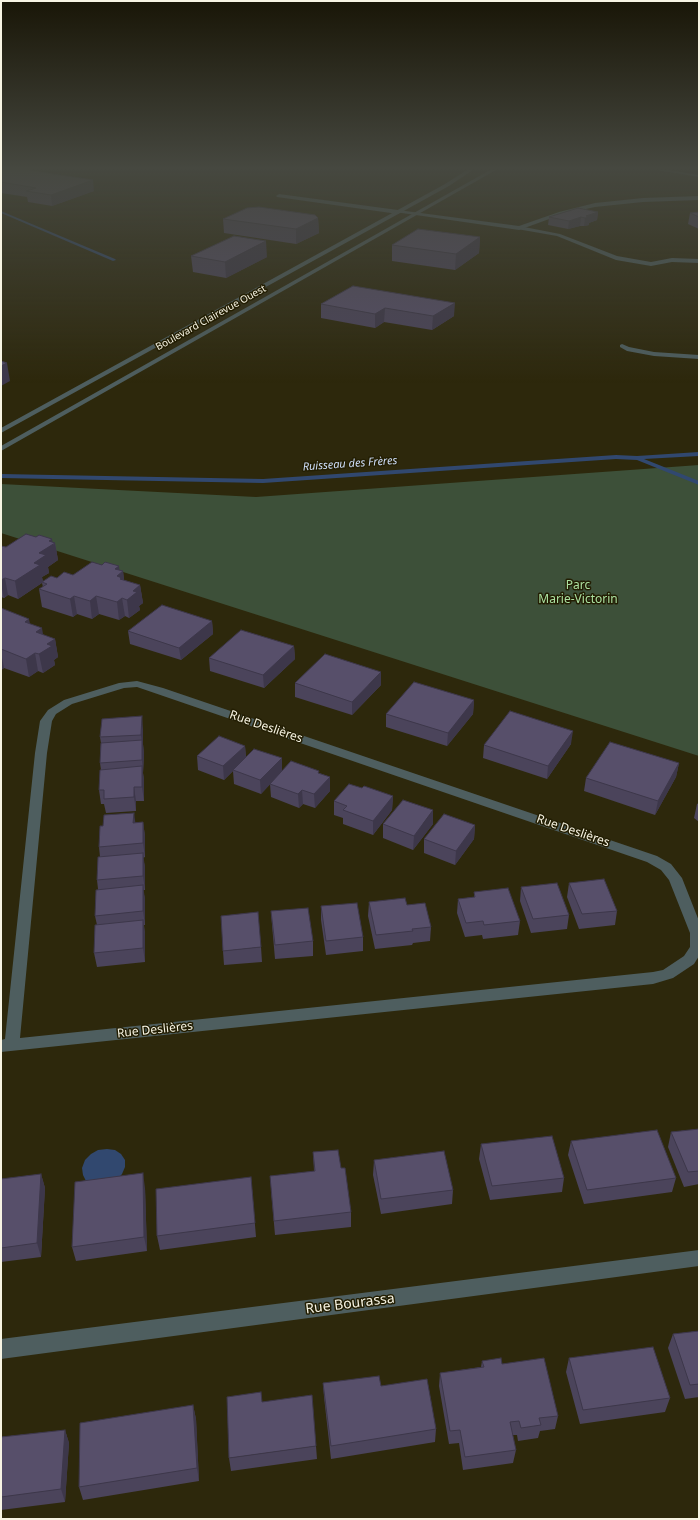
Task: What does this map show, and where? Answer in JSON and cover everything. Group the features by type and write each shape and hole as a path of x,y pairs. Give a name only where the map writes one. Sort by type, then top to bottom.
{"street":[{"name":"Boulevard Clairevue Ouest","path":"1,431 345,241"},
{"name":"Boulevard Clairevue Ouest","path":"1,449 367,241"},
{"path":"573,241 616,258 651,264 681,259 699,261"},
{"path":"308,261 326,264"},
{"path":"622,346 627,349 654,354 699,357"},
{"path":"72,391 94,396"},
{"name":"Rue Deslières","path":"137,684 159,690 652,859 666,867 675,878 697,933 697,947 689,960 672,972 653,978 7,1046 46,721 52,712 68,702 123,685 137,684"},
{"name":"Rue Bourassa","path":"1,1349 699,1258"}],"green space":[{"name":"Parc Marie-Victorin","path":"699,465 699,756 1,533 1,484 256,497"}],"water":[{"path":"98,1150 115,1150 121,1154 125,1160 125,1167 122,1174 117,1180 86,1181 82,1168 85,1160"}],"building":[{"path":"223,241 266,241 225,262 191,256"},
{"path":"399,241 474,241 456,254 392,245"},
{"path":"353,286 455,303 433,316 385,308 375,314 321,304"},
{"path":"1,361 7,363 1,366"},
{"path":"26,534 36,537 39,535 52,539 49,541 55,543 39,553 46,555 34,563 40,565 15,581 5,578 1,580 1,546 6,547"},
{"path":"92,562 102,565 105,562 119,566 115,569 123,571 117,576 122,578 120,579 140,585 133,591 137,592 127,600 122,598 117,602 96,596 90,601 74,596 70,599 39,589 47,584 42,582 51,576 57,578 64,572 73,575"},
{"path":"162,605 212,621 179,648 128,631"},
{"path":"1,608 29,619 25,622 42,628 36,632 55,639 47,644 52,646 39,654 35,653 26,659 1,649"},
{"path":"241,630 294,646 263,675 209,658"},
{"path":"325,654 381,672 352,702 295,683"},
{"path":"414,682 474,700 448,733 386,714"},
{"path":"510,711 573,731 548,766 484,745"},
{"path":"142,716 141,735 100,737 102,719"},
{"path":"219,736 245,746 223,766 197,756"},
{"path":"142,740 142,760 100,763 101,743"},
{"path":"610,742 679,763 658,801 586,778"},
{"path":"254,749 282,758 260,780 233,770"},
{"path":"291,761 319,771 318,773 330,777 314,794 302,790 298,794 270,784"},
{"path":"142,766 142,787 134,787 134,797 104,799 104,790 99,790 100,770"},
{"path":"349,784 362,788 364,786 393,796 373,821 343,810 347,806 334,801"},
{"path":"403,800 433,810 414,836 383,824"},
{"path":"134,813 133,823 143,822 143,843 99,847 100,826 103,826 104,815"},
{"path":"444,814 475,825 456,851 424,839"},
{"path":"143,853 143,876 97,880 98,857"},
{"path":"604,879 617,911 582,914 569,883"},
{"path":"557,883 569,915 533,919 521,887"},
{"path":"143,885 143,911 95,916 96,890"},
{"path":"508,888 520,921 484,925 483,921 466,923 458,899 475,897 474,892"},
{"path":"405,898 407,905 425,903 431,927 412,929 413,931 376,935 369,902"},
{"path":"357,903 363,937 326,941 321,906"},
{"path":"308,908 313,941 275,945 271,911"},
{"path":"258,912 261,947 223,951 221,916"},
{"path":"143,920 143,948 94,953 95,925"},
{"path":"699,1129 699,1171 688,1172 671,1132"},
{"path":"657,1130 676,1178 587,1190 571,1141"},
{"path":"552,1136 564,1178 492,1186 481,1144"},
{"path":"338,1150 341,1168 345,1168 351,1212 274,1221 270,1176 315,1171 313,1152"},
{"path":"444,1151 453,1190 381,1199 374,1160"},
{"path":"143,1173 144,1237 72,1247 75,1182"},
{"path":"41,1174 37,1243 1,1248 1,1179"},
{"path":"251,1177 255,1223 157,1236 156,1189"},
{"path":"699,1331 699,1384 690,1385 673,1334"},
{"path":"653,1347 670,1398 583,1410 569,1358"},
{"path":"501,1358 502,1364 544,1358 558,1416 539,1418 541,1425 521,1428 519,1421 510,1422 516,1450 465,1457 460,1430 450,1431 440,1373 484,1367 482,1361"},
{"path":"379,1376 381,1386 427,1379 436,1429 331,1446 323,1383"},
{"path":"261,1392 262,1402 312,1395 316,1446 229,1458 227,1397"},
{"path":"193,1405 197,1468 79,1487 80,1423"},
{"path":"65,1430 61,1489 1,1497 1,1437"}],"waterway":[{"path":"69,241 114,260"},
{"name":"Ruisseau des Frères","path":"1,476 263,481 616,457 637,458 699,454"},
{"path":"639,459 699,483"}]}
